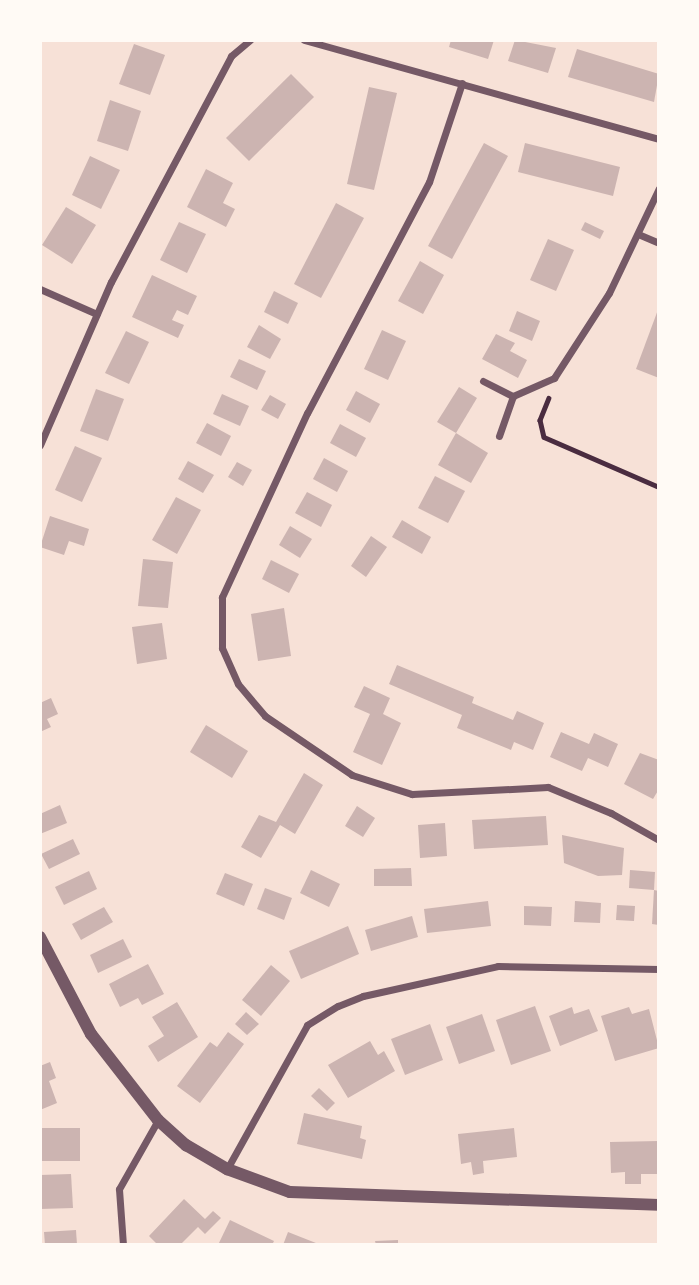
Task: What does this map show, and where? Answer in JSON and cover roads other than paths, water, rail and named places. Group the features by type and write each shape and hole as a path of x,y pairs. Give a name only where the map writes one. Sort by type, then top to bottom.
{"street":[{"path":"40,445 97,314 200,112 231,56 250,40"},
{"path":"304,40 659,139"},
{"path":"463,83 429,182 307,413 222,597 222,648 238,684 265,716 352,775 412,794 548,787 611,813 659,840"},
{"path":"499,436 513,396 554,378 609,293 659,188"},
{"path":"638,234 659,243"},
{"path":"40,289 97,314"},
{"path":"483,381 513,396"},
{"path":"40,937 91,1034 159,1120 186,1145 227,1169 290,1192 659,1205"},
{"path":"227,1169 307,1025 338,1006 375,993 498,966 659,969"},
{"path":"123,1245 118,1189 159,1120"}]}
